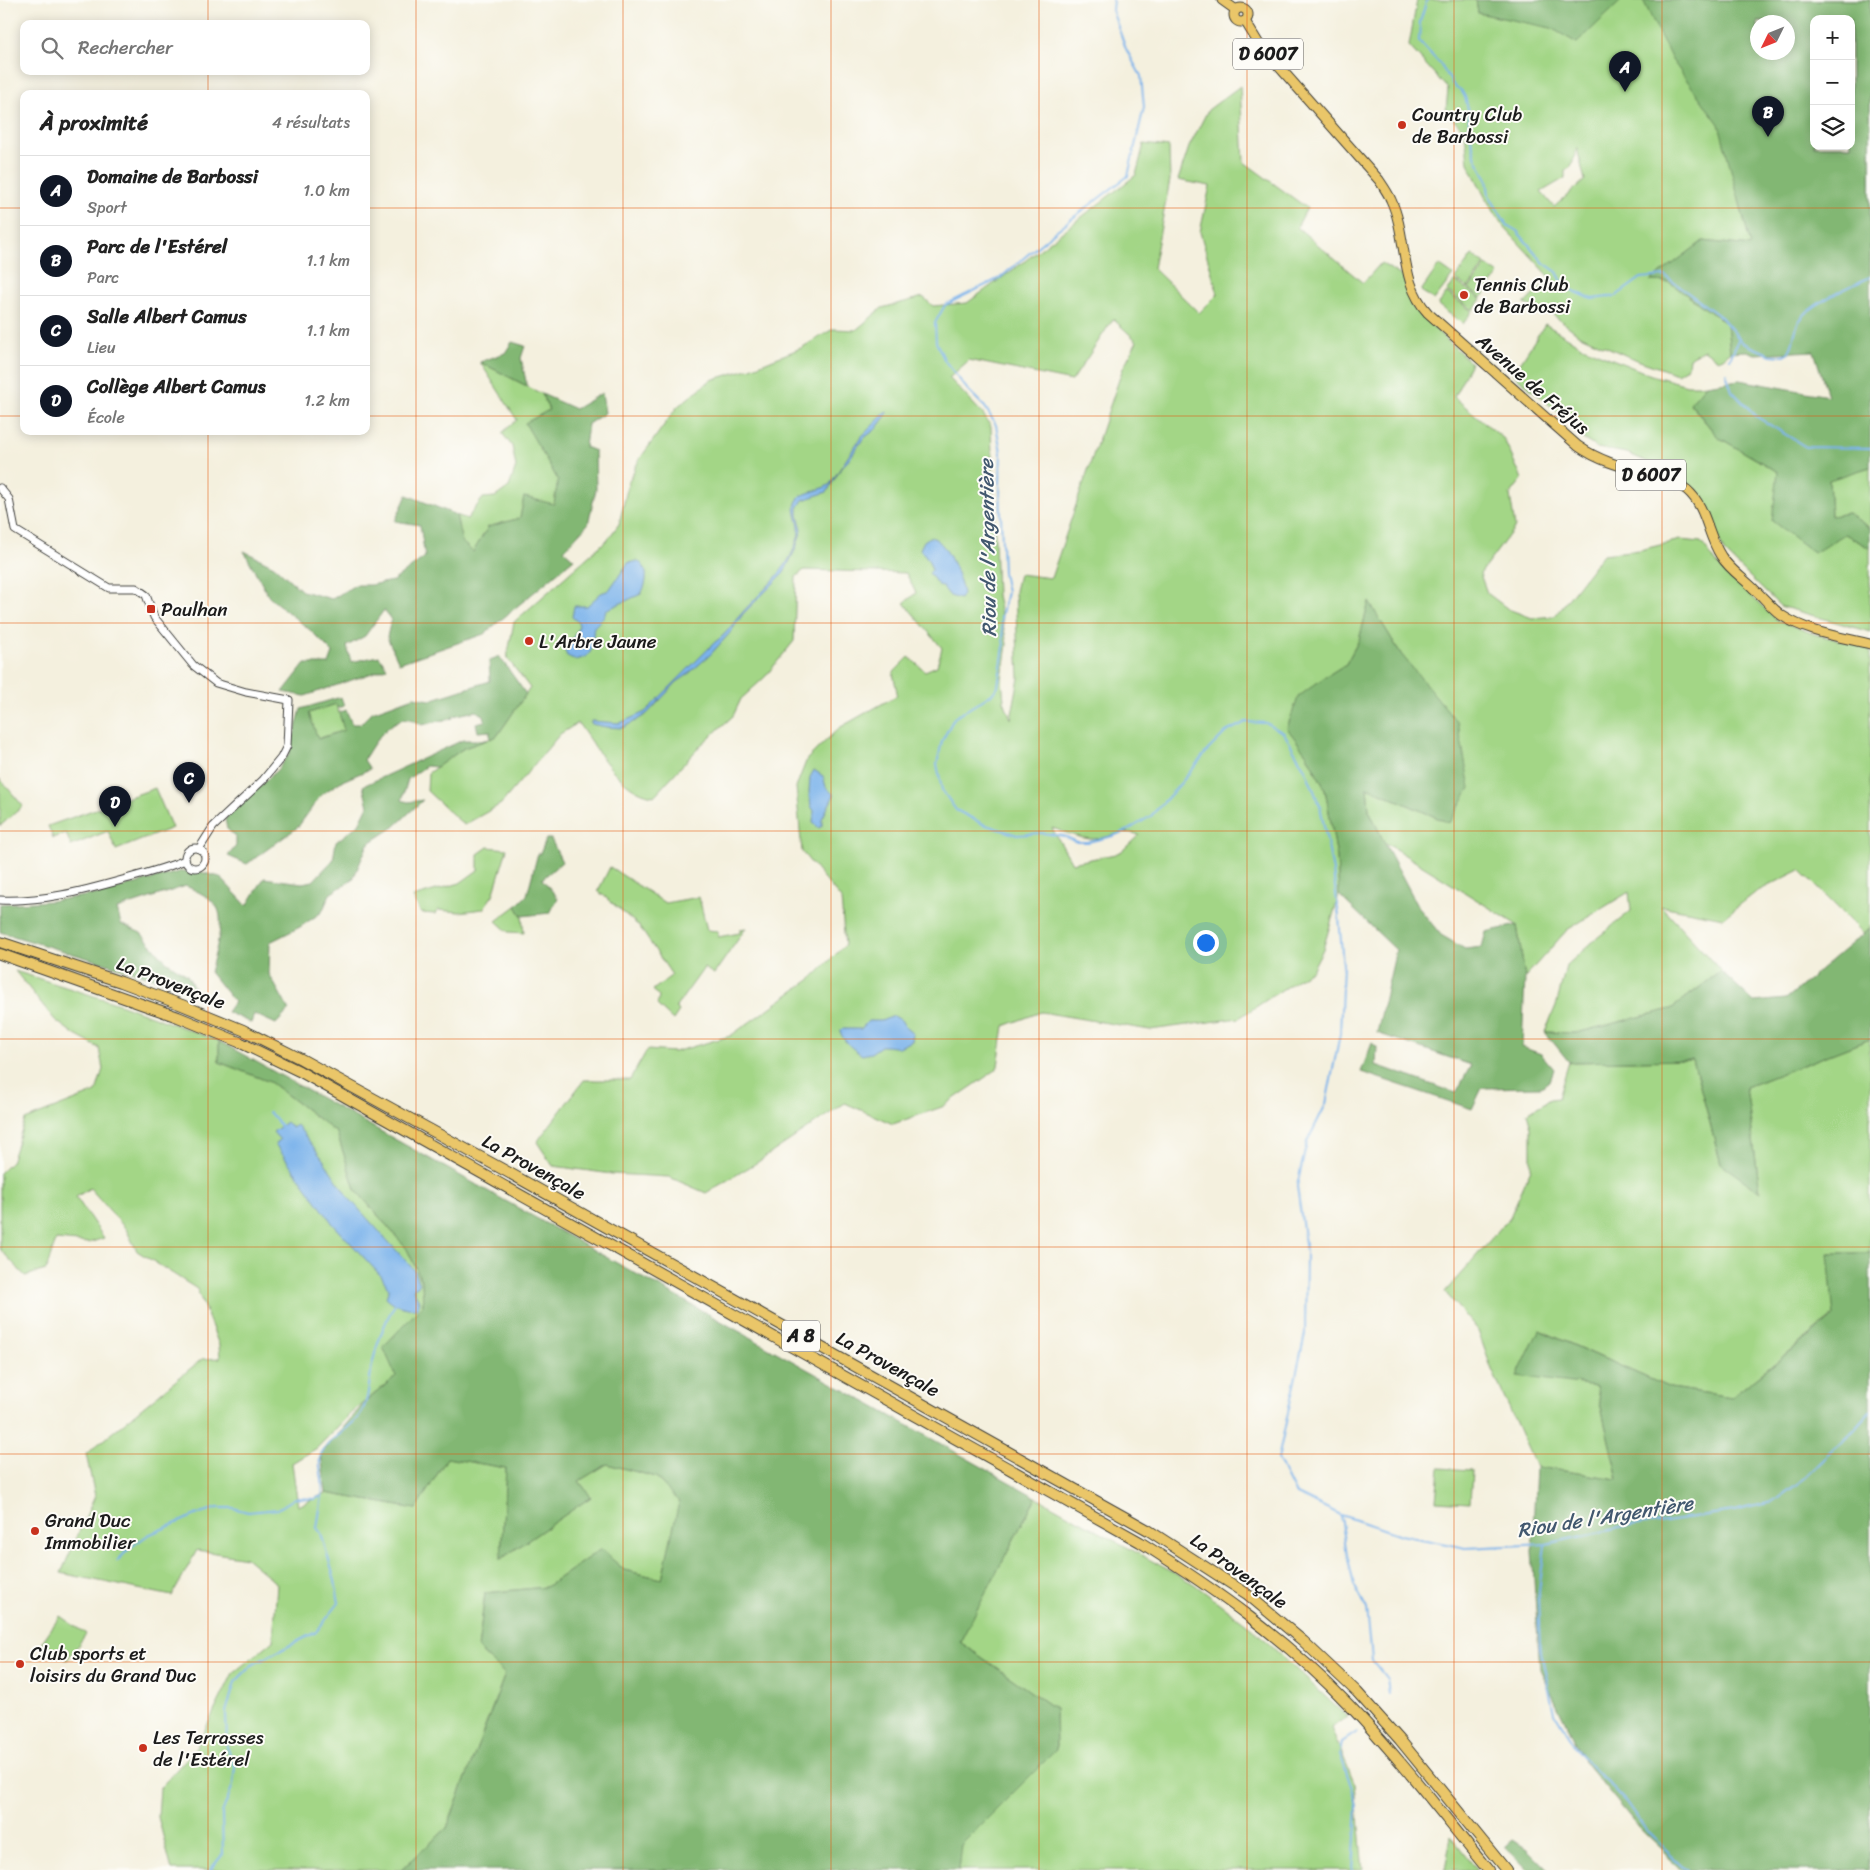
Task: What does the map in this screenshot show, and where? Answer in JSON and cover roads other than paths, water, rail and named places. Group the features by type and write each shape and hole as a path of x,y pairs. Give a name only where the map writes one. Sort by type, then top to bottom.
{"highway":[{"name":"La Provençale","path":"0,942 121,982 182,1005 243,1030 301,1059 504,1170 1148,1530 1247,1594 1303,1641 1357,1692 1400,1740 1506,1870"},
{"name":"La Provençale","path":"0,954 178,1017 239,1042 299,1071 1140,1542 1238,1607 1294,1652 1348,1704 1389,1748 1488,1870"}],"main road":[{"name":"Avenue de Fréjus","path":"1222,0 1236,10 1241,7 1247,10 1249,16 1245,21 1259,44 1386,190 1397,217 1411,285 1419,303 1428,313 1578,446 1591,455 1604,461 1668,480 1689,491 1703,511 1713,543 1723,559 1789,621 1870,644"}],"street":[{"path":"0,488 9,499 15,530 109,588 136,588 146,595 154,617 193,665 204,675 216,683 246,692 289,700 287,746 281,758 263,780 213,827 199,848"},
{"path":"193,848 199,848 205,854 203,865 192,868 186,864 185,860 187,851 193,848"},
{"path":"0,900 41,898 88,889 162,870 185,860"}],"water":[{"path":"886,412 888,413 876,429 863,439 841,468 827,492 803,500 798,508 802,529 796,548 784,573 743,614 730,633 710,655 677,682 647,714 634,722 622,728 591,724 591,721 620,723 645,712 726,632 779,574 791,556 799,532 795,505 799,498 830,484 861,437"},
{"path":"930,537 936,539 946,550 958,574 963,594 960,599 950,596 929,573 932,570 928,559 920,549 924,541"},
{"path":"638,561 646,572 645,585 641,594 606,610 604,617 594,627 592,648 588,655 576,660 567,656 564,649 571,642 579,626 578,622 572,617 574,606 587,606 601,593 609,590 628,563"},
{"path":"814,770 823,776 826,787 834,795 822,819 822,826 819,828 813,823 814,811 811,806 809,792 810,777"},
{"path":"894,1016 901,1020 913,1034 912,1041 899,1047 881,1046 871,1053 862,1055 852,1048 841,1035 840,1031 842,1029 861,1029 868,1021 881,1021"},
{"path":"286,1122 292,1128 297,1125 348,1197 415,1271 420,1284 413,1289 420,1303 416,1309 400,1306 386,1297 389,1289 381,1276 333,1224 275,1144 280,1140 273,1132"}],"waterway":[{"name":"Riou de l'Argentière","path":"1113,0 1112,10 1126,49 1141,76 1144,107 1128,176 1057,230 1000,278 945,305 935,323 936,342 945,361 967,389 985,407 996,425 1001,452 1000,485 1003,573 1007,592 1001,618 1004,647 998,686 992,694 954,718 942,741 937,764 942,790 956,810 983,824 1017,835 1042,833 1064,836 1077,842 1088,842 1113,836 1128,830 1151,816 1226,732 1246,722 1266,723 1284,733 1306,771 1320,806 1333,871 1343,965 1340,1034 1326,1104 1307,1142 1297,1186 1306,1252 1305,1334 1278,1459 1295,1493 1341,1515 1401,1535 1466,1548 1546,1544 1624,1527 1734,1511 1773,1502 1805,1478 1870,1412"},
{"path":"1427,0 1420,22 1419,41 1440,64 1454,86 1461,90 1465,97 1469,113 1469,131 1476,159 1487,179 1489,195 1507,225 1517,231 1544,263 1557,272 1565,287 1592,299 1616,296 1641,278 1665,276 1721,317 1743,343 1771,355 1785,356 1791,348 1800,320 1806,313 1832,296 1870,277"},
{"path":"1730,359 1738,340"},
{"path":"1726,373 1732,391 1757,417 1806,447 1870,448"},
{"path":"269,1112 282,1127"},
{"path":"117,1561 131,1547 148,1535 203,1512 218,1508 233,1508 248,1512 278,1509 295,1498 314,1499 322,1496 323,1485 320,1462 322,1452 355,1421 365,1405 376,1349 384,1326 395,1304"},
{"path":"210,1870 223,1854 222,1813 233,1785 235,1766 227,1747 226,1712 235,1682 252,1665 316,1632 339,1603 335,1581 321,1533 317,1528 322,1496"},
{"path":"1341,1516 1354,1585 1367,1609 1372,1660 1387,1679 1389,1694"},
{"path":"1545,1545 1538,1598 1540,1648 1554,1712 1579,1753 1627,1803 1648,1833 1688,1870"},
{"path":"1353,1870 1357,1806 1340,1754 1342,1742 1357,1732"}],"place":[{"name":"Domaine de Barbossi","path":"1625,92"},
{"name":"Country Club de Barbossi","path":"1402,125"},
{"name":"Parc de l'Estérel","path":"1768,137"},
{"name":"Tennis Club de Barbossi","path":"1464,295"},
{"name":"Paulhan","path":"151,609"},
{"name":"L'Arbre Jaune","path":"529,641"},
{"name":"Salle Albert Camus","path":"189,803"},
{"name":"Collège Albert Camus","path":"115,827"},
{"name":"Grand Duc Immobilier","path":"35,1531"},
{"name":"Club sports et loisirs du Grand Duc","path":"20,1664"},
{"name":"Les Terrasses de l'Estérel","path":"143,1748"}]}
